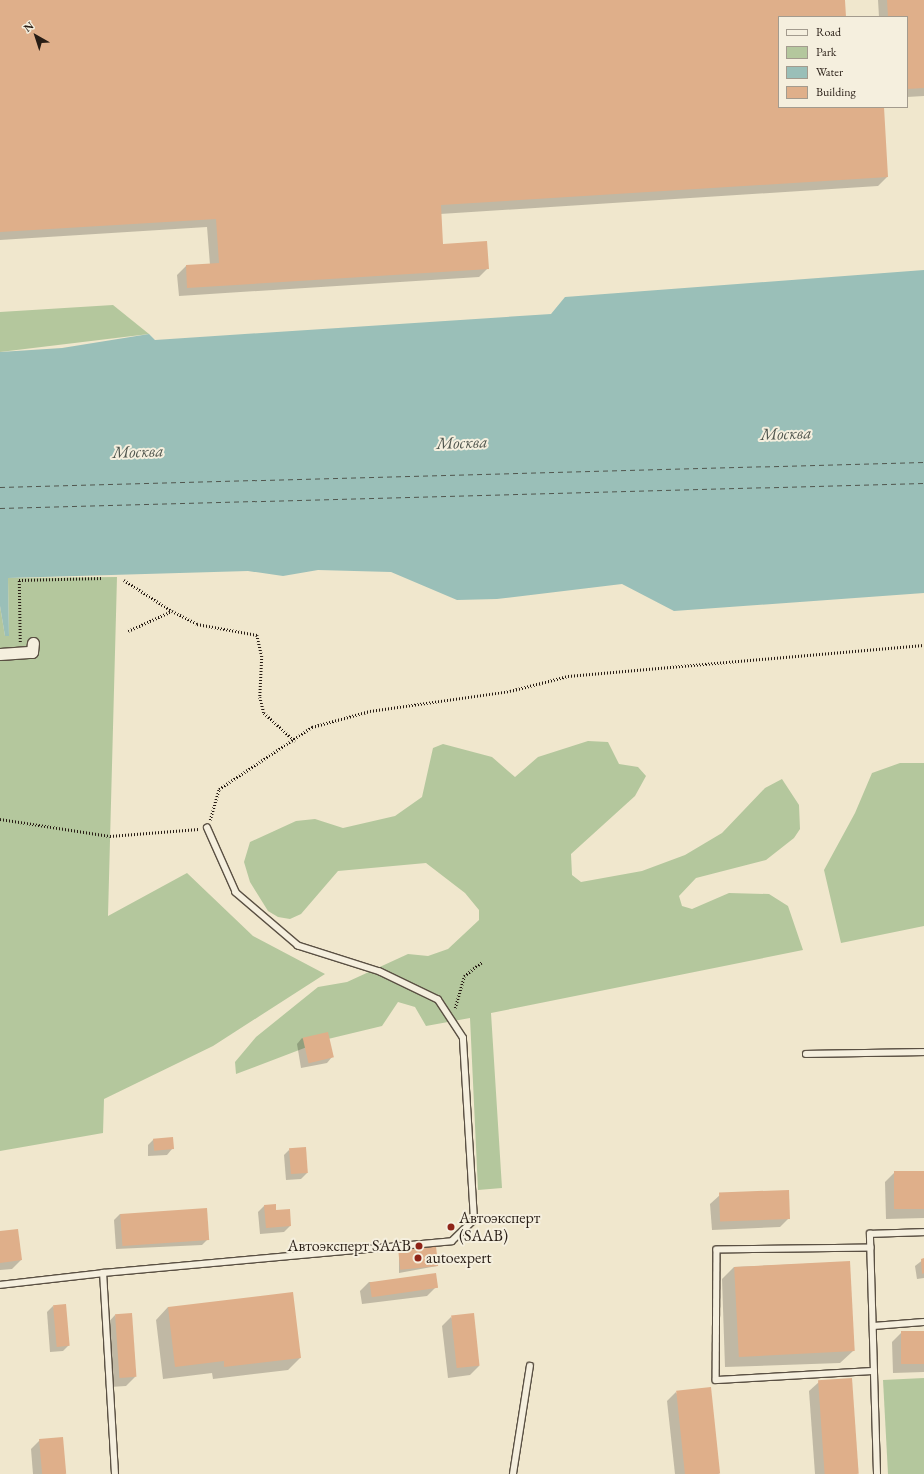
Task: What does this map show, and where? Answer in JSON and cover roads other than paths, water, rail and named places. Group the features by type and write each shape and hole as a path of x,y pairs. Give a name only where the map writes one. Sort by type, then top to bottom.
{"street":[{"path":"0,654 32,652 32,644"}],"lane":[{"path":"0,1285 103,1273 452,1241 474,1220 463,1038 451,1019 438,1000 380,972 298,946 236,893 207,828"},
{"path":"806,1054 924,1052"},
{"path":"877,1474 870,1234 924,1232"},
{"path":"871,1248 717,1250 716,1380 874,1371"},
{"path":"103,1273 116,1474"},
{"path":"873,1326 924,1322"},
{"path":"513,1474 530,1366"}],"water":[{"name":"Москва","path":"924,270 924,593 674,611 622,584 497,599 457,600 391,572 318,570 283,576 248,571 8,578 9,636 5,636 0,606 0,352 62,348 149,334 155,340 551,314 565,297"}],"place":[{"name":"Автоэксперт (SAAB)","path":"451,1227"},
{"name":"Автоэксперт SAAB","path":"419,1246"},
{"name":"autoexpert","path":"418,1258"}]}
